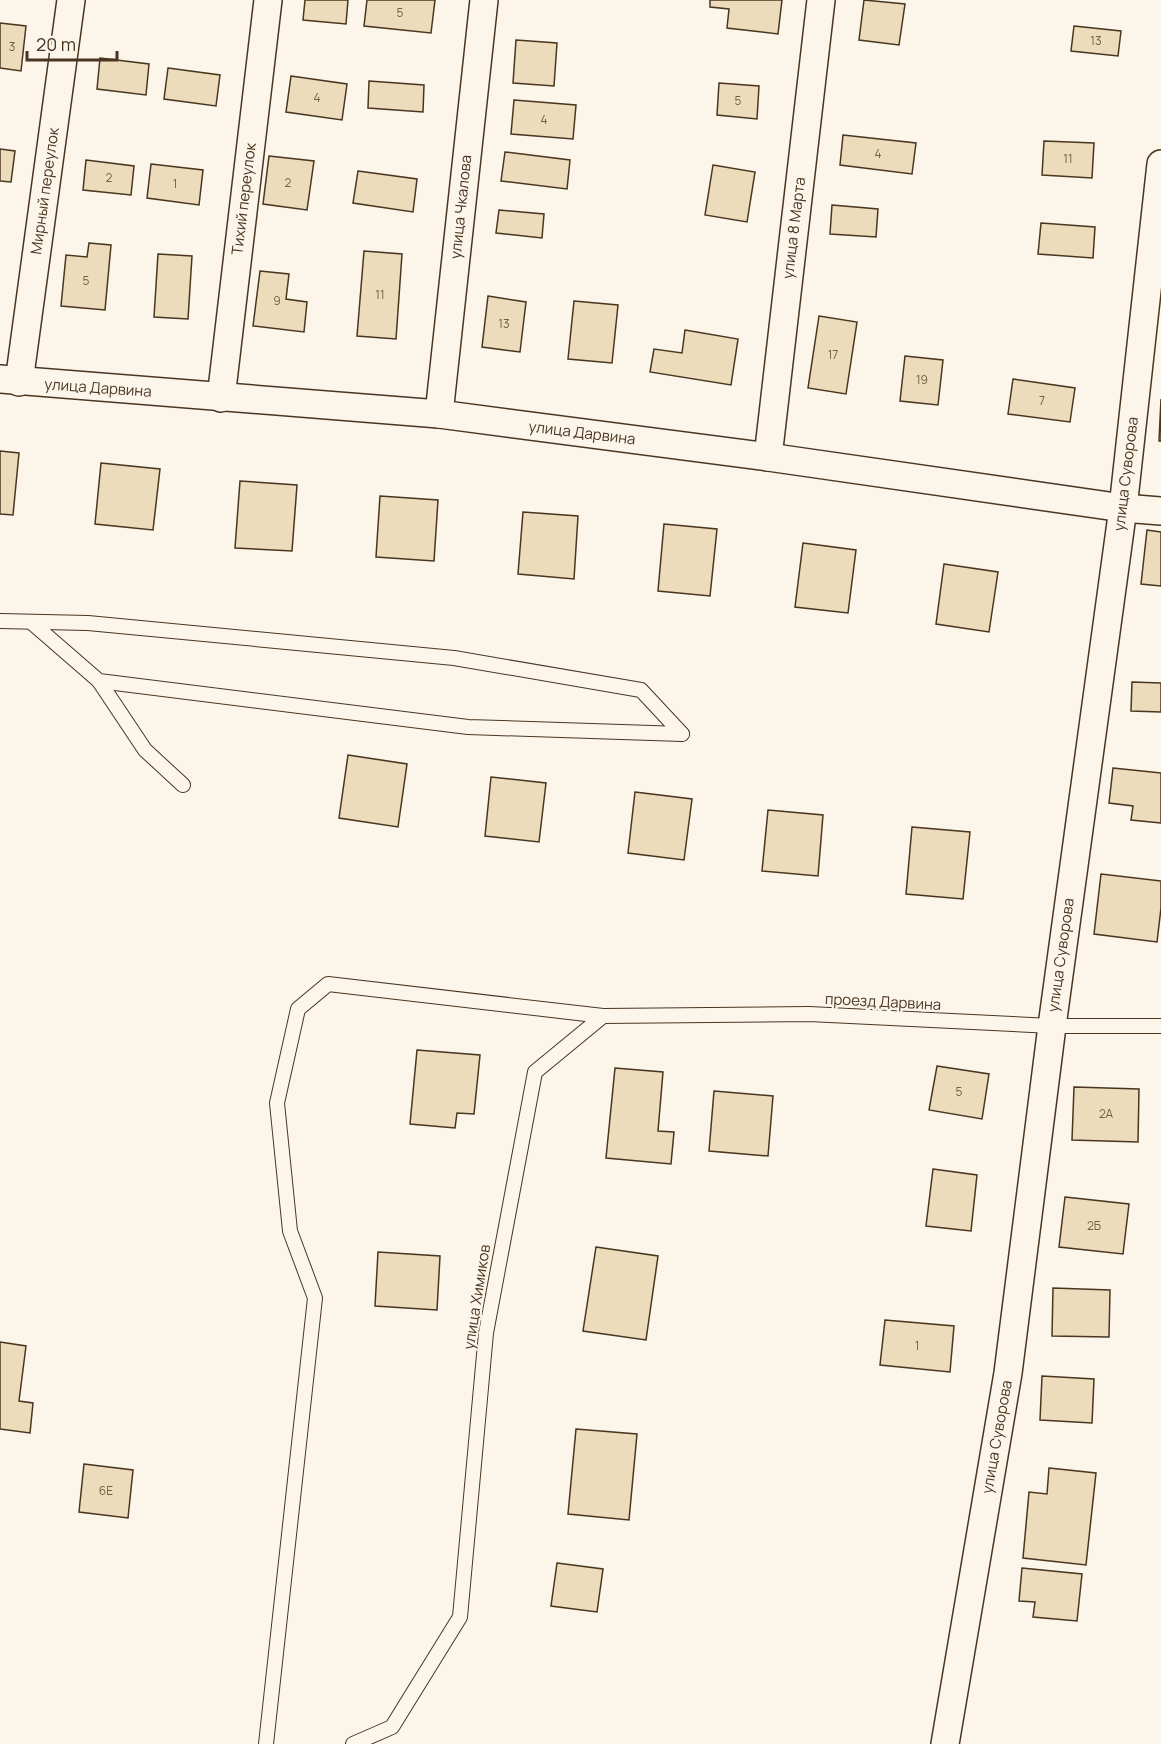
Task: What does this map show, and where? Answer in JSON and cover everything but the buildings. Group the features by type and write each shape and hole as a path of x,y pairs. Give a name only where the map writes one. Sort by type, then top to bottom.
{"street":[{"name":"Мирный переулок","path":"10,381 71,0"},
{"name":"Тихий переулок","path":"221,398 268,0"},
{"name":"улица Чкалова","path":"439,414 484,0"},
{"name":"улица 8 Марта","path":"768,457 820,0"},
{"name":"улица Суворова","path":"945,1744 1008,1373 1052,1026 1123,508 1161,164"},
{"name":"улица Дарвина","path":"10,381 439,414 768,457 1123,508 1161,511"}],"lane":[{"path":"0,621 88,623 454,658 641,690 682,734 468,727 99,681"},
{"path":"31,622 99,681 145,750 183,785"},
{"name":"проезд Дарвина","path":"266,1744 315,1298 290,1231 277,1103 298,1009 328,984 603,1016 809,1014 1052,1026 1161,1026"},
{"name":"улица Химиков","path":"352,1744 392,1727 460,1617 486,1333 535,1072 603,1016"}]}
